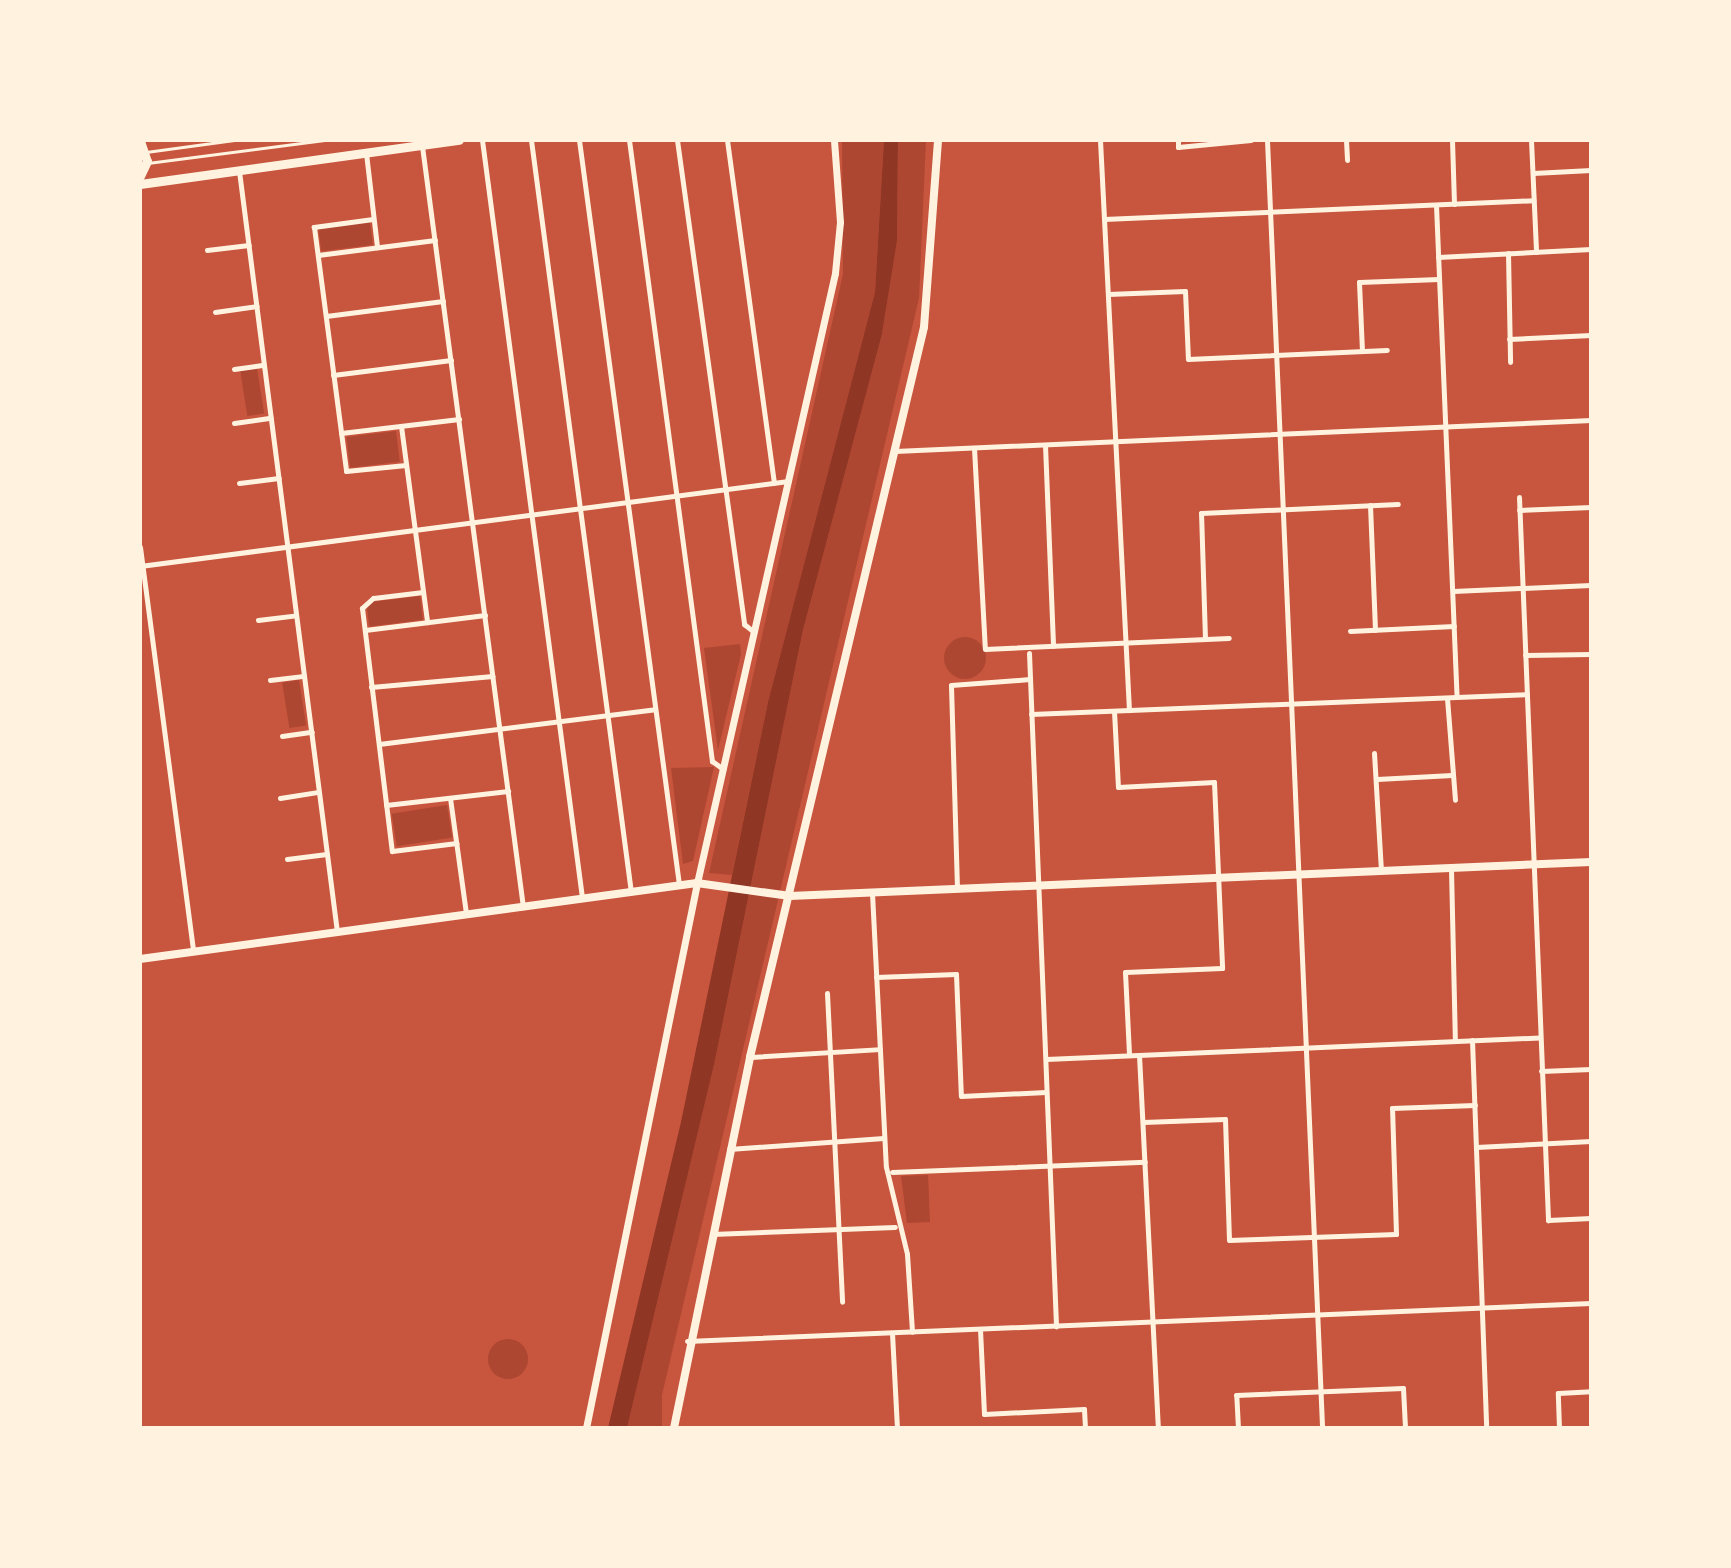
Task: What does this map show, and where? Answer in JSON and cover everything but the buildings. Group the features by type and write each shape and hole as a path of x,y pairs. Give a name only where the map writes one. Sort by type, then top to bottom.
{"main road":[{"path":"140,184 459,140"},
{"path":"674,1428 687,1341 729,1149 930,293 938,140"},
{"path":"140,141 143,152 140,176"},
{"path":"140,959 697,883 790,896 1591,862"}],"street":[{"path":"482,140 582,898"},
{"path":"531,140 631,892"},
{"path":"579,140 679,885"},
{"path":"629,140 712,761 723,769"},
{"path":"677,140 744,624 754,632"},
{"path":"727,140 774,483"},
{"path":"586,1428 697,883 835,273 840,222 834,140"},
{"path":"1100,140 1129,710"},
{"path":"1178,140 1178,147 1251,140"},
{"path":"1267,140 1322,1428"},
{"path":"1346,140 1347,160"},
{"path":"1452,140 1454,204"},
{"path":"1531,140 1536,252"},
{"path":"422,145 523,907"},
{"path":"366,153 377,247"},
{"path":"239,170 337,932"},
{"path":"1533,173 1591,170"},
{"path":"1104,219 1534,200"},
{"path":"1436,205 1457,697"},
{"path":"373,219 314,227 333,375 346,471 406,465"},
{"path":"318,255 435,240"},
{"path":"207,250 249,245"},
{"path":"1438,257 1591,249"},
{"path":"1508,253 1510,362"},
{"path":"1362,351 1359,282 1439,279"},
{"path":"1108,294 1185,291 1188,359 1387,350"},
{"path":"326,316 443,301"},
{"path":"215,312 257,306"},
{"path":"1509,339 1591,335"},
{"path":"333,375 451,360"},
{"path":"234,369 264,365"},
{"path":"234,423 271,418"},
{"path":"341,433 459,419"},
{"path":"895,451 1591,420"},
{"path":"401,426 427,622"},
{"path":"1045,445 1053,646"},
{"path":"974,448 985,649 1229,638"},
{"path":"239,483 279,478"},
{"path":"141,566 788,481"},
{"path":"1519,497 1548,1220 1591,1218"},
{"path":"1205,639 1201,513 1398,504"},
{"path":"1370,505 1375,630"},
{"path":"1519,510 1591,507"},
{"path":"140,547 193,951"},
{"path":"1453,591 1591,585"},
{"path":"423,592 373,598 363,604 392,851 457,843"},
{"path":"258,620 296,615"},
{"path":"365,630 485,615"},
{"path":"1350,631 1454,626"},
{"path":"1029,653 1056,1326"},
{"path":"1525,655 1591,654"},
{"path":"270,680 304,676"},
{"path":"371,687 493,676"},
{"path":"957,889 951,685 1030,679"},
{"path":"1031,714 1527,694"},
{"path":"1447,698 1455,800"},
{"path":"378,744 655,709"},
{"path":"1114,711 1118,787 1214,782 1222,968 1125,972 1129,1055"},
{"path":"282,736 312,732"},
{"path":"1374,753 1381,872"},
{"path":"1377,779 1452,775"},
{"path":"386,805 508,791"},
{"path":"280,798 319,792"},
{"path":"450,798 466,914"},
{"path":"287,859 327,854"},
{"path":"1451,869 1455,1041"},
{"path":"872,893 884,1138 892,1172 895,1227 907,1254 912,1332"},
{"path":"876,977 956,974 961,1096 1047,1092"},
{"path":"827,993 842,1302"},
{"path":"1046,1059 1540,1037"},
{"path":"1472,1040 1486,1428"},
{"path":"750,1057 880,1049"},
{"path":"1139,1055 1158,1428"},
{"path":"1541,1071 1591,1069"},
{"path":"1143,1122 1225,1119 1229,1240 1396,1234 1392,1108 1475,1105"},
{"path":"729,1149 884,1138"},
{"path":"1476,1147 1591,1141"},
{"path":"892,1172 1145,1162"},
{"path":"710,1234 895,1227"},
{"path":"687,1341 1591,1303"},
{"path":"980,1329 984,1414 1084,1409 1085,1428"},
{"path":"892,1333 897,1428"},
{"path":"1238,1428 1236,1395 1403,1388 1405,1428"},
{"path":"1559,1428 1558,1393 1591,1391"}],"lane":[{"path":"143,152 234,140"},
{"path":"143,165 326,140"}],"shaded area":[{"path":"842,140 884,140 875,292 768,702 732,875 709,873 843,274"},
{"path":"884,140 898,140 897,241 882,334 803,630 714,1065 627,1428 608,1428 681,1122 768,702 875,292"},
{"path":"898,140 926,140 919,298 662,1395 662,1428 627,1428 714,1065 803,630 882,334 897,241"},
{"path":"370,222 373,245 321,251 318,228"},
{"path":"257,368 264,413 247,416 240,371"},
{"path":"396,431 400,462 350,468 346,437"},
{"path":"420,596 423,620 369,626 366,603"},
{"path":"965,637 980,643 986,658 980,673 965,679 950,673 944,658 950,643"},
{"path":"740,644 741,654 718,750 704,648"},
{"path":"299,680 306,725 289,728 282,683"},
{"path":"714,767 693,861 683,864 671,768"},
{"path":"447,805 452,838 397,846 392,814"},
{"path":"928,1175 930,1222 907,1223 901,1176"},
{"path":"508,1339 522,1345 528,1359 522,1373 508,1379 494,1373 488,1359 494,1345"}]}
